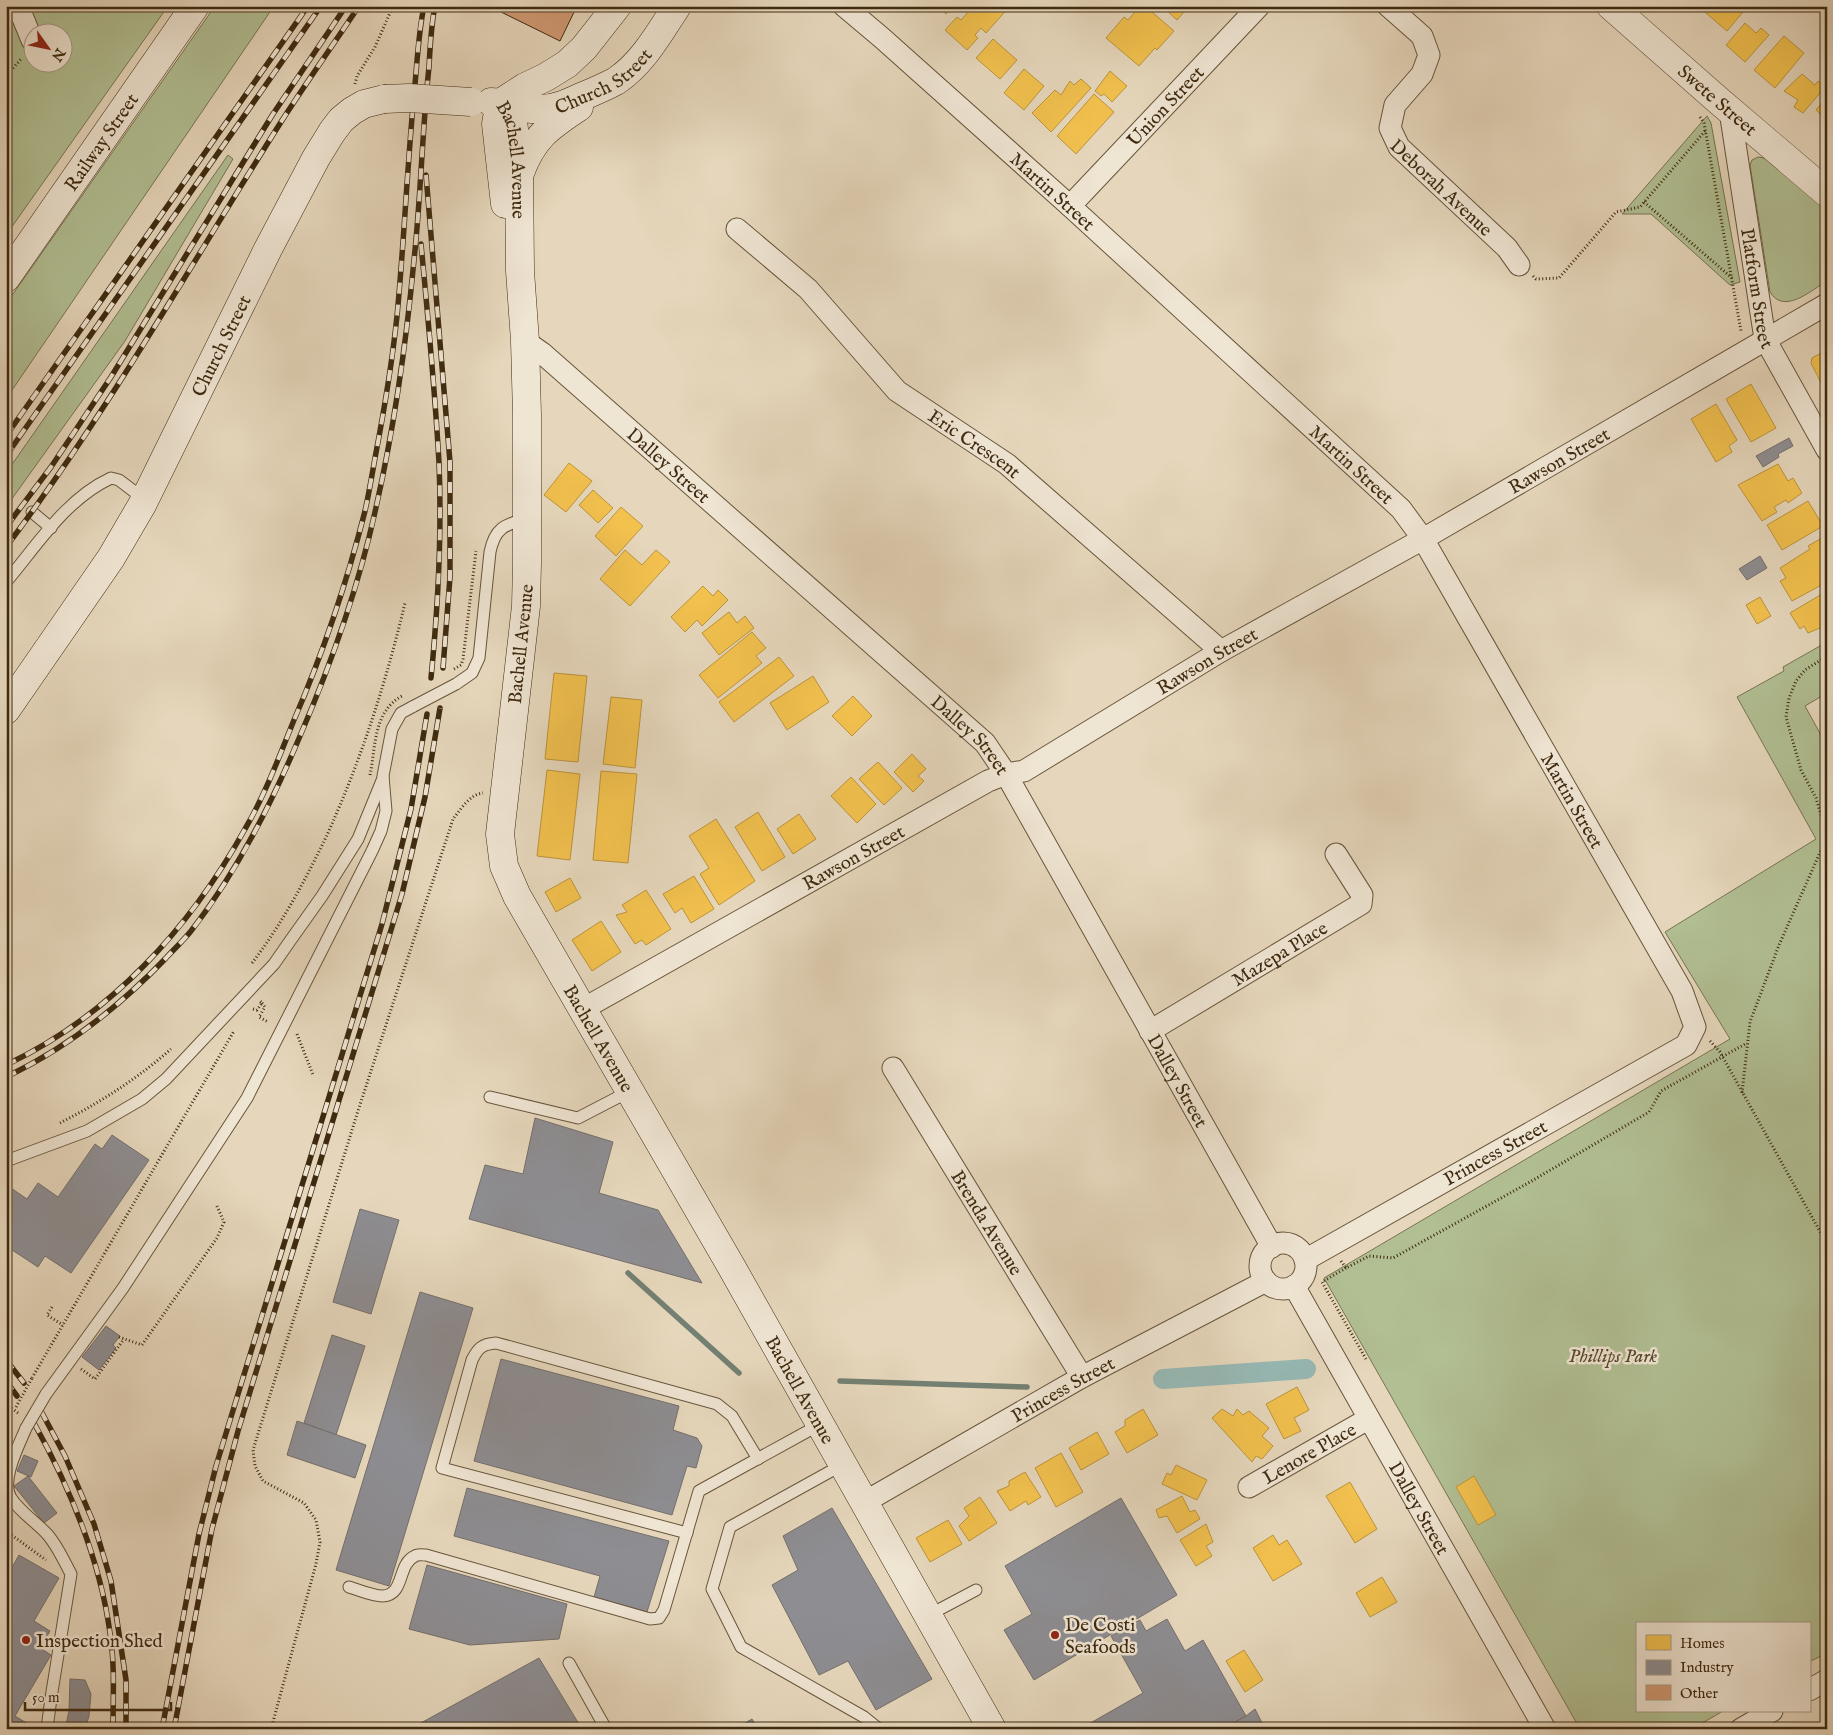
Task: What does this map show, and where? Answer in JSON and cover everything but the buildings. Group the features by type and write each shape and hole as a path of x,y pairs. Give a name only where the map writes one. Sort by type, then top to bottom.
{"main road":[{"name":"Railway Street","path":"6,278 195,6"},
{"name":"Church Street","path":"502,102 567,64 584,48 617,6"},
{"name":"Church Street","path":"6,710 111,558 144,499 290,206 332,132 341,120 364,104 384,99 409,98 502,102 522,109 550,108 590,93 616,80 644,54 677,6"},
{"name":"Swete Street","path":"1622,10 1723,104 1827,193"},
{"path":"520,173 531,149 545,131 616,80"},
{"name":"Bachell Avenue","path":"502,102 513,122 520,173 520,271 525,341 527,518 526,606 500,834 504,866 517,896 630,1091 992,1729"},
{"name":"Bachell Avenue","path":"502,102 496,124 507,218 520,271"}],"street":[{"path":"18,6 22,22"},
{"name":"Martin Street","path":"844,6 1070,206 1402,509 1424,539 1682,991 1691,1036"},
{"name":"Union Street","path":"1070,206 1259,6"},
{"name":"Deborah Avenue","path":"1388,6 1422,36 1429,55 1422,74 1394,105 1390,128 1399,147 1507,248 1519,265"},
{"name":"Platform Street","path":"1723,104 1766,339 1827,450"},
{"name":"Eric Crescent","path":"738,229 808,289 897,391 1007,464 1221,651"},
{"name":"Rawson Street","path":"583,1009 988,781 1006,774 1024,771 1221,651 1424,539 1827,304"},
{"name":"Dalley Street","path":"525,341 542,353 986,743 1006,774 1272,1246"},
{"name":"Mazepa Place","path":"1150,1031 1361,904 1362,895 1336,854"},
{"name":"Princess Street","path":"1305,1260 1691,1036"},
{"name":"Brenda Avenue","path":"893,1068 1082,1377"},
{"path":"1278,1244 1292,1245 1305,1260 1304,1275 1294,1286 1279,1289 1266,1282 1262,1276 1261,1262 1266,1250 1272,1246 1278,1244"},
{"name":"Princess Street","path":"863,1503 1082,1377 1266,1282"},
{"name":"Dalley Street","path":"1294,1286 1544,1729"},
{"name":"Lenore Place","path":"1249,1487 1368,1419"},
{"path":"1810,1689 1827,1680"},
{"path":"1741,1729 1770,1712"}],"lane":[{"path":"6,582 67,509 85,493 112,478 119,480 144,499"},
{"path":"32,512 51,528"},
{"path":"6,1161 87,1131 142,1098 166,1079 274,964 358,839 383,776 392,729 402,713 456,684 472,673 479,658 489,560 493,541 504,526 527,518"},
{"path":"47,1729 71,1574 48,1536 16,1504 8,1491 7,1481 12,1462 26,1428 46,1394 105,1314 247,1098 372,852 386,811 383,776"},
{"path":"490,1097 578,1118 630,1091"},
{"path":"687,1533 442,1468 472,1360 478,1349 485,1344 496,1343 717,1404 732,1416 758,1459"},
{"path":"349,1587 381,1596 390,1595 397,1589 406,1563 415,1556 426,1555 650,1619 659,1618 664,1610 700,1491 819,1425"},
{"path":"842,1465 730,1527 712,1589 741,1647 864,1717 879,1729"},
{"path":"927,1616 976,1590"},
{"path":"568,1663 606,1729"},
{"path":"40,1729 50,1701"}],"path":[{"path":"349,113 357,76 375,47 394,6"},
{"path":"6,76 22,55"},
{"path":"1723,104 1699,117 1704,123 1706,131 1744,352"},
{"path":"1519,265 1536,279 1559,278 1616,212 1640,207 1706,131"},
{"path":"1644,202 1732,278"},
{"path":"450,672 461,665 464,659 476,552"},
{"path":"248,1006 257,1010 262,1002 238,980 272,934 296,896 320,850 350,781 380,699 405,603"},
{"path":"1742,1093 1750,1022 1779,945 1826,839 1816,798 1801,770 1786,718 1789,698 1796,681 1805,670 1827,656"},
{"path":"370,775 376,735 381,717 389,704 403,695"},
{"path":"271,1729 316,1564 320,1542 316,1520 304,1503 263,1481 256,1466 253,1450 357,1114 453,819 465,802 479,793 504,794"},
{"path":"15,1409 238,1024"},
{"path":"1691,1036 1716,1048 1723,1058 1827,1244"},
{"path":"1366,1360 1322,1282 1369,1256 1393,1258 1530,1182 1649,1112 1661,1092 1748,1043"},
{"path":"56,1125 90,1107 134,1079 175,1045"},
{"path":"119,1337 142,1345 217,1238 224,1222 216,1204"},
{"path":"1331,1245 1346,1268"},
{"path":"52,1307 47,1315 63,1325"},
{"path":"80,1369 95,1379 124,1339"},
{"path":"6,1404 23,1415"}],"green space":[{"path":"6,6 168,6 6,235"},
{"path":"215,6 274,6 6,399 6,304"},
{"path":"1707,116 1711,123 1740,282 1730,285 1651,214 1622,214"},
{"path":"228,155 233,159 125,341 6,507 6,473"},
{"path":"1758,157 1771,161 1827,211 1827,281 1805,295 1790,301 1776,299 1770,292 1750,165 1752,160"},
{"name":"Phillips Park","path":"1827,642 1827,693 1805,706 1827,746 1827,1653 1810,1662 1810,1622 1636,1622 1636,1712 1721,1712 1692,1729 1580,1729 1324,1278 1730,1039 1665,932 1816,839 1737,697 1784,671 1783,667"}],"waterway":[{"path":"628,1273 739,1373"},
{"path":"1163,1379 1306,1369"},
{"path":"840,1381 1027,1387"}],"railway":[{"path":"6,436 308,6"},
{"path":"6,456 321,6"},
{"path":"6,527 51,467 111,377 273,114 346,6"},
{"path":"6,547 114,391 281,122 359,6"},
{"path":"6,1065 44,1045 113,995 144,966 199,901 223,866 259,803 315,669 334,617 358,538 368,498 385,405 397,316 419,39 424,6"},
{"path":"6,1077 29,1066 92,1025 130,993 182,942 208,909 252,837 289,762 311,709 352,598 375,512 394,418 411,292 435,6"},
{"path":"426,175 450,462 450,577 443,668"},
{"path":"421,244 440,490 439,571 431,678"},
{"path":"174,1729 212,1529 238,1431 402,894 425,797 440,708"},
{"path":"162,1729 199,1534 216,1466 382,924 411,809 427,714"},
{"path":"6,1360 24,1383"},
{"path":"6,1381 17,1396"},
{"path":"41,1411 65,1456 94,1524 111,1581 126,1680 126,1729"},
{"path":"34,1423 71,1498 99,1578 112,1645 113,1729"}],"place":[{"name":"De Costi Seafoods","path":"1055,1635"},
{"name":"Inspection Shed","path":"26,1640"}]}
